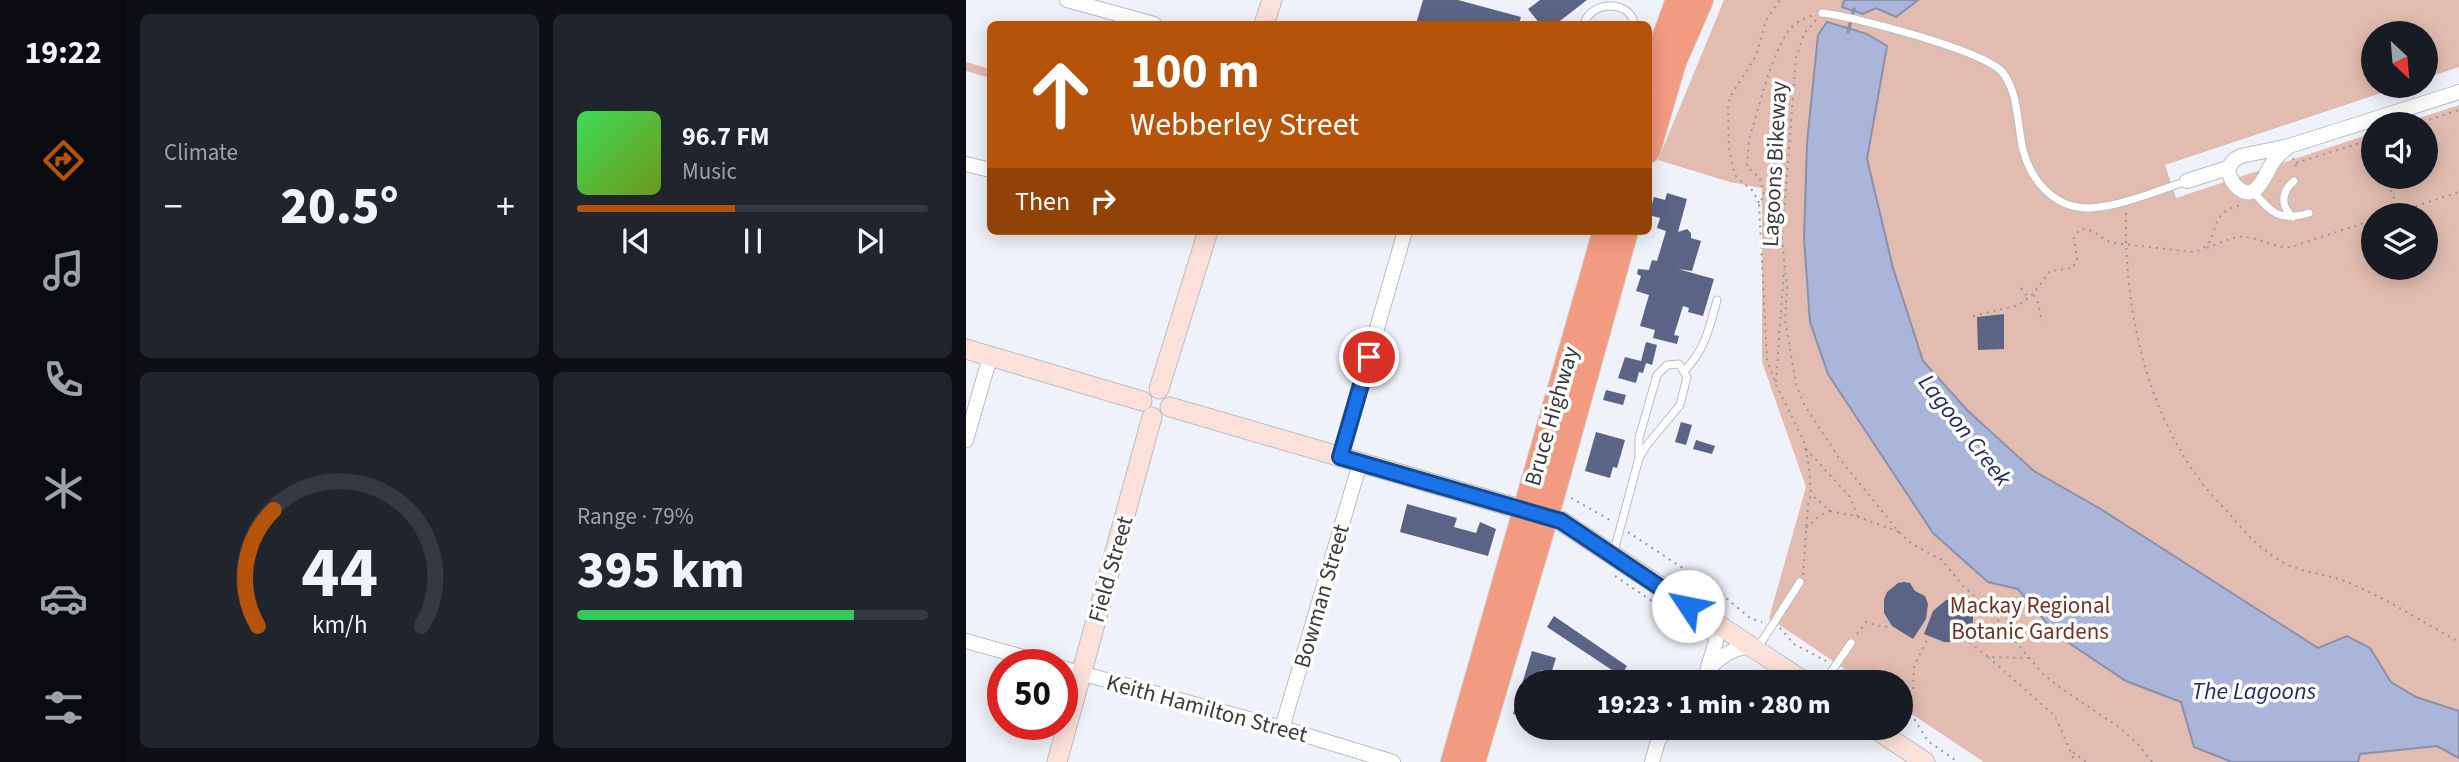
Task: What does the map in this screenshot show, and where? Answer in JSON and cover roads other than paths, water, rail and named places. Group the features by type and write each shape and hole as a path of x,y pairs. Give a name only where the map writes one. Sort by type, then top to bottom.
{"highway":[{"path":"1652,67 1659,41 1678,0"},
{"path":"1652,138 1674,62 1701,0"},
{"name":"Bruce Highway","path":"1473,762 1604,235"},
{"name":"Bruce Highway","path":"1452,762 1625,235"}],"street":[{"path":"1067,0 1143,21"},
{"path":"1265,21 1272,0"},
{"path":"2228,168 2229,177 2235,186 2257,195 2273,161 2291,152 2459,92"},
{"path":"2188,181 2228,168 2241,156 2291,152"},
{"path":"966,163 987,169"},
{"path":"1159,389 1207,235"},
{"path":"1340,457 1404,235"},
{"path":"966,349 1164,415 1170,407 1169,398 1159,389"},
{"path":"966,440 990,356"},
{"path":"1147,409 1146,393 1159,389"},
{"path":"1170,407 1561,521 1611,564 1787,670"},
{"name":"Field Street","path":"1077,649 1147,409"},
{"name":"Bowman Street","path":"1282,728 1360,463"},
{"path":"1705,670 1716,647 1716,635 1711,622"},
{"path":"966,641 995,649"},
{"path":"1710,670 1736,648 1754,648"},
{"name":"Keith Hamilton Street","path":"1078,673 1282,728 1392,762"},
{"name":"Field Street","path":"1057,762 1060,740"},
{"path":"1652,762 1659,740"},
{"path":"1892,740 1925,762"}],"lane":[{"path":"1585,21 1587,15 1599,3 1613,1 1621,2 1630,11 1633,21"},
{"path":"1822,13 1843,15 1984,59 2001,71 2010,86 2030,172 2045,191 2063,203 2089,208 2124,201 2188,181"},
{"path":"2294,181 2287,187 2284,196 2287,211 2294,217"},
{"path":"2257,195 2276,214 2294,217 2309,213"},
{"path":"1685,370 1696,359 1707,337 1717,300"},
{"path":"1611,564 1639,458 1639,438 1657,375 1661,369 1679,363 1687,377 1680,405 1651,439 1639,458"},
{"path":"1754,648 1774,623 1800,582"},
{"path":"1832,670 1851,643"}],"water":[{"path":"1844,0 1918,0 1896,17 1876,8 1863,14 1842,7"},
{"name":"The Lagoons","path":"1827,22 1867,34 1887,46 1867,159 1893,268 1923,361 1968,411 2034,471 2099,508 2318,648 2347,636 2370,648 2391,682 2416,697 2459,711 2459,758 2437,746 2360,754 2358,762 2232,762 2194,747 2181,702 2126,681 2057,635 2018,589 1988,582 1933,533 1828,374 1810,322 1804,239 1807,143 1818,35"}],"waterway":[{"name":"Lagoon Creek","path":"1848,32 1854,9"}],"park label":[{"name":"Mackay Regional Botanic Gardens","path":"2030,618"}]}
